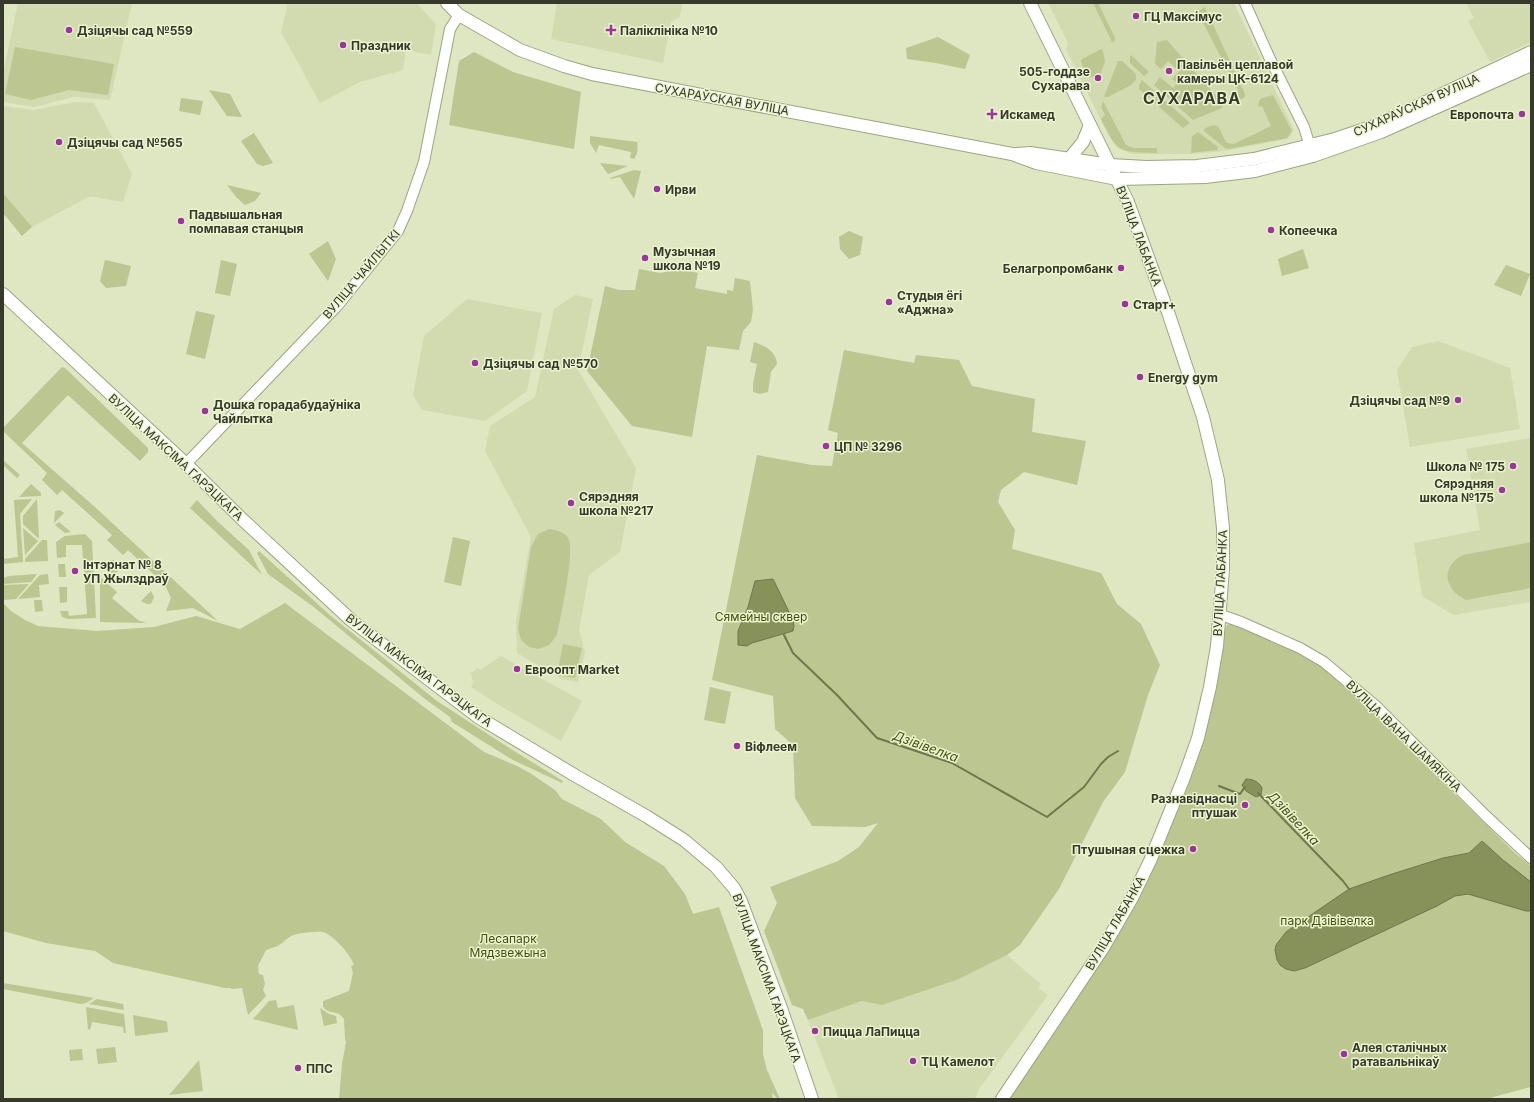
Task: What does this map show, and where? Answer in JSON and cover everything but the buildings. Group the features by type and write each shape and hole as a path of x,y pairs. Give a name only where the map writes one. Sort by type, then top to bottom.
{"main road":[{"name":"СУХАРАЎСКАЯ ВУЛІЦА","path":"447,3 459,15 520,50 564,66 592,74 1012,154 1036,163 1117,179 1198,178 1255,171 1312,151 1377,125 1531,52"},
{"name":"ВУЛІЦА ЛАБАНКА","path":"1002,1099 1103,948 1132,898 1150,861 1183,780 1198,738 1210,687 1221,615 1223,569 1223,528 1218,480 1203,417 1181,349 1128,202 1030,3"},
{"name":"СУХАРАЎСКАЯ ВУЛІЦА","path":"1012,154 1030,153 1110,165 1169,166 1223,163 1312,151 1380,132 1531,64"},
{"path":"1069,159 1083,142 1090,125"},
{"path":"1128,202 1131,189 1139,181 1146,178"},
{"name":"ВУЛІЦА МАКСІМА ГАРЭЦКАГА","path":"3,294 352,621 478,717 684,840 716,867 734,888 740,901 781,1008 812,1099"}],"street":[{"path":"1245,3 1270,59 1304,127 1312,151"},
{"name":"ВУЛІЦА ЧАЙЛЫТКІ","path":"186,464 338,305 398,231 407,211 424,162 450,29 459,15"},
{"name":"ВУЛІЦА ІВАНА ШАМЯКІНА","path":"1221,615 1241,622 1300,648 1324,662 1376,706 1486,816 1531,858"}],"shaded area":[{"name":"Дзіцячы сад №559","path":"18,3 132,3 110,100 74,97 34,107 3,102 3,73"},
{"path":"288,3 416,3 436,24 431,55 406,50 403,70 360,82 320,103 281,32"},
{"name":"Паліклініка №10","path":"557,3 682,3 680,17 671,22 663,63 551,39"},
{"path":"1048,3 1234,3 1294,130 1288,139 1225,151 1191,154 1132,154 1119,149 1108,135 1066,49 1068,43"},
{"path":"1466,3 1531,3 1531,42 1490,62 1468,21 1474,18"},
{"name":"Дзіцячы сад №565","path":"74,102 94,103 132,174 123,202 90,196 32,227 3,193 3,106 34,110"},
{"name":"Сярэдняя школа №217","path":"575,295 593,299 578,370 636,468 620,552 589,575 579,630 585,652 578,682 561,679 517,653 516,622 531,537 485,451 490,426 535,397 554,309"},
{"name":"Дзіцячы сад №570","path":"467,299 542,313 527,391 485,421 422,410 413,395 424,336"},
{"name":"Дзіцячы сад №9","path":"1438,341 1510,368 1520,429 1410,447 1397,370 1412,347"},
{"name":"Сярэдняя школа №175","path":"1531,438 1531,602 1454,615 1422,596 1414,543 1480,530 1466,449"},
{"path":"773,579 793,620 793,631 752,643 747,646 738,645 738,631 748,607 755,581"},
{"path":"501,656 582,701 561,741 471,687 473,684 471,673 478,668 480,670"},
{"path":"1246,779 1253,780 1259,784 1262,788 1261,795 1256,797 1246,791 1242,785"},
{"path":"1482,841 1531,882 1531,911 1526,911 1468,894 1455,896 1437,906 1305,968 1294,971 1286,969 1280,965 1277,960 1275,950 1276,945 1286,932 1349,889 1443,858 1469,853"},
{"path":"1007,955 1041,984 1038,988 1048,995 979,1089 975,1099 839,1099 808,1020 862,1001 959,979"}],"green space":[{"path":"1093,3 1098,3 1115,38 1114,42 1112,42"},
{"path":"1205,7 1245,94 1245,97 1242,99 1237,99 1234,94 1238,93 1238,90 1200,17 1199,11"},
{"path":"938,37 970,55 965,69 907,59 906,48"},
{"path":"1167,40 1223,104 1222,108 1193,120 1154,85 1160,77 1173,88 1177,83 1172,79 1179,71 1168,61 1161,69 1155,64 1157,42"},
{"path":"15,47 114,64 108,95 69,90 31,100 5,94"},
{"path":"1101,49 1103,51 1105,62 1100,75 1096,77 1090,76 1081,61 1082,59"},
{"path":"474,52 513,72 581,92 574,149 449,125 459,61"},
{"path":"1131,55 1149,72 1144,76 1130,63"},
{"path":"1118,61 1122,61 1136,74 1136,80 1131,85 1108,97 1104,97"},
{"path":"1142,80 1190,123 1183,128 1139,89 1139,85"},
{"path":"209,90 230,94 242,117 227,116"},
{"path":"1273,95 1292,131 1287,138 1228,149 1204,131 1204,129 1210,126 1217,126 1227,143 1234,144 1271,126 1262,106 1259,107 1258,105 1260,99"},
{"path":"181,98 203,101 200,115 179,111"},
{"path":"1103,101 1126,145 1134,148 1157,148 1157,153 1127,151 1116,144 1111,139 1101,119 1105,115 1101,107"},
{"path":"1198,132 1218,147 1217,150 1191,153 1192,136"},
{"path":"254,133 273,163 263,166 257,164 241,141"},
{"path":"590,136 637,142 638,149 636,155 634,159 630,158 631,152 599,145 596,153 590,143"},
{"path":"600,163 628,166 608,174"},
{"path":"634,170 641,171 634,199 620,177 610,178"},
{"path":"227,185 261,193 255,201 245,205 236,197"},
{"path":"3,193 32,227 22,236 3,213"},
{"path":"849,231 863,237 860,255 849,259 840,249 839,237"},
{"path":"328,241 336,259 328,281 309,254"},
{"path":"1303,249 1309,268 1282,276 1278,259"},
{"path":"105,260 131,266 126,286 106,288 100,281"},
{"path":"221,260 237,264 230,296 215,293"},
{"path":"1506,265 1530,274 1521,296 1494,285"},
{"path":"639,269 660,273 679,269 698,273 695,288 727,294 727,290 733,291 735,278 750,281 753,310 751,322 743,331 739,350 707,346 692,437 632,426 587,371 605,286 619,290 635,290"},
{"path":"196,311 215,315 205,359 186,354"},
{"path":"754,342 766,347 772,352 775,356 777,364 771,372 768,392 760,394 753,392 757,364 750,362"},
{"name":"Сямейны сквер","path":"844,350 914,363 916,355 959,360 972,386 1035,399 1032,432 1086,441 1077,485 1024,472 1001,490 998,502 1015,530 1012,549 1101,573 1117,604 1141,624 1160,665 1148,695 1125,772 1103,802 1059,889 1020,945 1007,955 959,979 882,1005 862,1001 808,1020 803,1009 792,1005 764,931 777,903 770,887 838,861 859,847 878,823 865,827 812,826 795,798 793,745 775,729 773,696 712,680 757,455 812,465 832,466 838,433 828,430"},
{"path":"62,367 65,368 148,448 148,452 140,461 68,395 22,443 96,508 218,621 193,608 166,611 171,598 165,585 128,550 123,555 107,540 112,535 62,490 57,495 42,480 47,473 3,431 3,428"},
{"path":"3,460 20,475 17,478 3,465"},
{"path":"31,484 41,493 41,496 19,497"},
{"path":"32,499 20,514 23,562 3,564 3,559 18,557 14,500"},
{"path":"37,499 39,539 23,524 23,516"},
{"path":"197,500 218,522 249,550 262,575 190,508"},
{"path":"60,510 64,513 54,523 55,511"},
{"path":"59,522 71,532 65,533 55,525"},
{"path":"23,528 38,541 25,555"},
{"path":"549,529 560,532 568,537 570,559 557,635 549,645 538,649 529,647 521,640 518,629 531,547 538,534"},
{"path":"85,534 92,541 96,618 68,619 62,617 60,611 68,611 69,616 87,614 82,545 66,545 66,557 57,558 56,542 65,536"},
{"path":"453,537 470,541 461,586 444,582"},
{"path":"42,540 47,540 48,561 25,562 25,559"},
{"path":"1531,542 1531,588 1466,600 1459,596 1449,585 1448,572 1456,560 1463,555"},
{"path":"259,551 331,616 437,701 563,781 562,783 513,760 452,722 450,717 425,699 315,608 268,574 257,553"},
{"path":"111,560 116,562 112,567 118,571 113,577 106,569 106,565"},
{"path":"58,564 65,564 66,577 59,577"},
{"path":"37,574 31,582 3,584 3,578 9,576"},
{"path":"48,574 49,584 39,585 40,597 18,599 40,575"},
{"path":"101,578 117,592 112,598 138,620 146,623 100,622"},
{"path":"29,584 16,599 3,600 3,585"},
{"path":"59,587 67,587 67,602 60,603"},
{"path":"151,591 154,597 151,604 141,601"},
{"path":"34,600 42,600 43,611 35,612"},
{"name":"Лесапарк Мядзвежына","path":"3,603 11,611 38,626 97,631 154,627 196,616 240,629 285,603 484,752 530,773 555,790 562,799 601,819 625,842 664,866 685,894 693,914 719,907 763,1030 763,1054 767,1070 780,1099 772,1093 773,1099 339,1099 342,1064 346,1042 344,1019 341,1015 325,1009 323,1007 323,1001 349,991 353,973 351,966 354,965 341,946 331,937 322,932 295,935 281,944 266,950 258,966 259,974 263,975 265,984 263,990 266,996 248,1015 242,988 225,988 113,963 95,951 46,943 3,931"},
{"name":"парк Дзівівелка","path":"1231,623 1309,658 1339,680 1516,854 1531,866 1531,1087 1486,1099 1007,1099 1127,919 1148,881 1187,789 1203,741 1215,692 1224,631 1227,625"},
{"path":"563,644 582,648 575,678 557,675"},
{"path":"710,687 731,692 725,724 704,720"},
{"path":"3,983 94,998 81,1004 3,989"},
{"path":"97,999 123,1004 124,1010 89,1004"},
{"path":"276,1000 278,1008 294,1005 298,1030 253,1019 269,1001"},
{"path":"86,1007 124,1014 126,1033 124,1033 123,1027 92,1022 90,1030 88,1029"},
{"path":"320,1008 329,1014 336,1016 337,1023 324,1026"},
{"path":"133,1015 165,1021 167,1022 168,1032 136,1036"},
{"path":"115,1047 117,1062 98,1064 96,1049"},
{"path":"82,1049 83,1060 70,1061 69,1050"},
{"path":"199,1060 203,1091 169,1095"}],"waterway":[{"name":"Дзівівелка","path":"784,635 793,653 837,695 877,738 952,763 1047,817 1084,787 1101,764 1108,757 1118,751"},
{"name":"Дзівівелка","path":"1219,786 1240,794 1245,787"},
{"name":"Дзівівелка","path":"1258,793 1349,889"}],"place":[{"name":"ГЦ Максімус","path":"1136,16"},
{"name":"Дзіцячы сад №559","path":"69,30"},
{"name":"Паліклініка №10","path":"611,30"},
{"name":"Праздник","path":"343,45"},
{"name":"Павільён цеплавой камеры ЦК-6124","path":"1169,71"},
{"name":"505-годдзе Сухарава","path":"1098,78"},
{"name":"Искамед","path":"992,114"},
{"name":"Европочта","path":"1522,114"},
{"name":"Дзіцячы сад №565","path":"59,142"},
{"name":"Ирви","path":"657,189"},
{"name":"Падвышальная помпавая станцыя","path":"181,221"},
{"name":"Копеечка","path":"1271,230"},
{"name":"Музычная школа №19","path":"645,258"},
{"name":"Белагропромбанк","path":"1121,268"},
{"name":"Студыя ёгі «Аджна»","path":"889,302"},
{"name":"Старт+","path":"1125,304"},
{"name":"Дзіцячы сад №570","path":"475,363"},
{"name":"Energy gym","path":"1140,377"},
{"name":"Дзіцячы сад №9","path":"1458,400"},
{"name":"Дошка горадабудаўніка Чайлытка","path":"205,411"},
{"name":"ЦП № 3296","path":"826,446"},
{"name":"Школа № 175","path":"1513,466"},
{"name":"Сярэдняя школа №175","path":"1502,490"},
{"name":"Сярэдняя школа №217","path":"571,503"},
{"name":"Інтэрнат № 8 УП Жылздраў","path":"75,571"},
{"name":"Евроопт Market","path":"517,669"},
{"name":"Віфлеем","path":"737,746"},
{"name":"Разнавіднасці птушак","path":"1245,805"},
{"name":"Птушыная сцежка","path":"1193,849"},
{"name":"Пицца ЛаПицца","path":"815,1031"},
{"name":"Алея сталічных ратавальнікаў","path":"1344,1054"},
{"name":"ТЦ Камелот","path":"913,1061"},
{"name":"ППС","path":"298,1068"}],"district":[{"name":"СУХАРАВА","path":"1192,98"}]}
